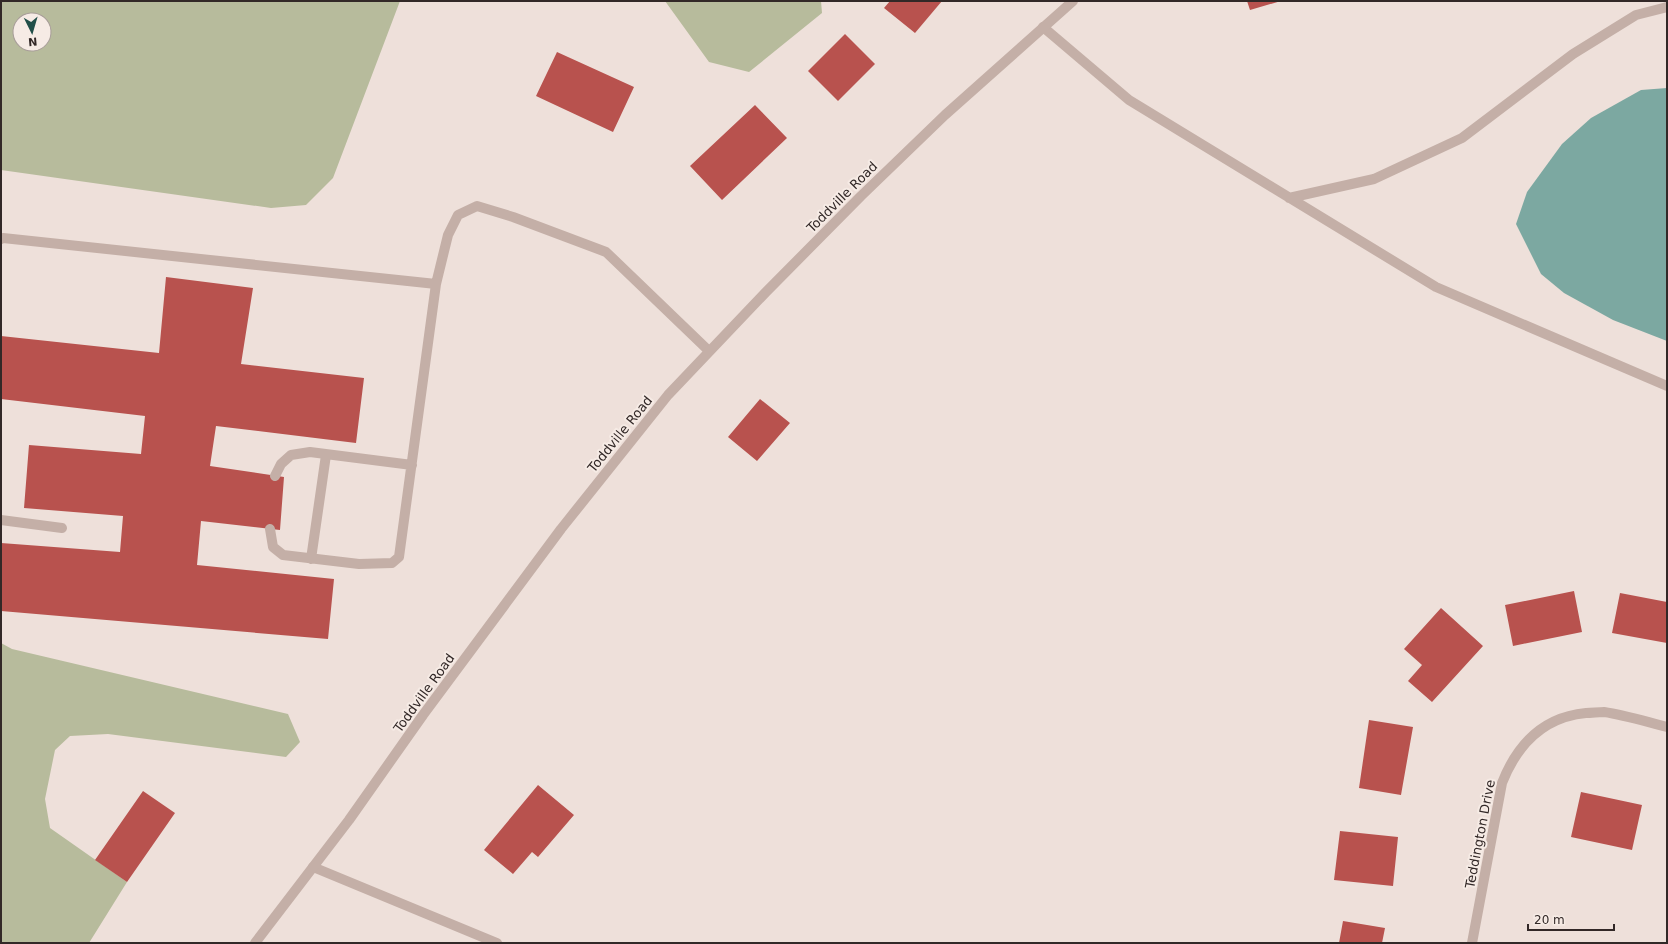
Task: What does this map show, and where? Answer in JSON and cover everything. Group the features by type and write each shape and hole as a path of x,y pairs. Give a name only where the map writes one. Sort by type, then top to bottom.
{"street":[{"name":"Toddville Road","path":"255,943 349,820 423,715 561,529 668,395 709,351 861,196 945,115 1073,1"},
{"path":"1289,198 1374,179 1462,138 1573,54 1636,14 1667,7"},
{"path":"1043,27 1129,100 1436,287 1667,386"},
{"path":"270,529 273,547 283,555 359,564 383,565 392,563 398,557 436,284 448,235 458,215 477,206 512,217 606,252 709,351"},
{"path":"1,239 3,238 436,284"},
{"path":"275,476 281,464 291,455 310,452 412,465"},
{"path":"311,559 326,455"},
{"path":"1,520 62,528"},
{"name":"Teddington Drive","path":"1472,943 1502,784 1508,768 1525,742 1549,724 1574,714 1604,712 1667,727"},
{"path":"313,867 497,943"}],"green space":[{"path":"1,1 400,1 333,178 306,205 271,208 1,170"},
{"path":"665,1 821,1 822,13 749,72 709,62"},
{"path":"1,643 12,649 288,714 300,742 286,757 108,734 70,736 55,750 45,799 50,828 127,882 89,943 1,943"}],"water":[{"path":"1667,88 1667,341 1613,320 1564,293 1541,274 1516,224 1527,192 1562,144 1591,118 1641,90"}],"building":[{"path":"890,1 942,1 915,33 884,8"},
{"path":"1247,1 1281,1 1250,10"},
{"path":"845,34 875,64 838,101 808,71"},
{"path":"557,52 634,87 613,132 536,96"},
{"path":"755,105 787,138 722,200 690,166"},
{"path":"166,277 253,288 241,364 364,378 356,443 216,426 210,466 284,477 280,530 201,521 197,565 334,579 328,639 1,611 1,543 120,552 123,516 24,508 29,445 141,454 145,416 1,399 1,336 159,353"},
{"path":"760,399 790,423 757,461 728,437"},
{"path":"1574,591 1582,632 1513,646 1505,605"},
{"path":"1620,593 1667,602 1667,643 1612,633"},
{"path":"1441,608 1483,646 1432,702 1408,681 1422,665 1404,649"},
{"path":"1369,720 1413,727 1401,795 1359,788"},
{"path":"538,785 574,815 538,857 532,852 513,874 484,850"},
{"path":"143,791 175,813 127,882 95,860"},
{"path":"1581,792 1642,805 1632,850 1571,837"},
{"path":"1340,831 1398,837 1393,886 1334,880"},
{"path":"1343,921 1385,928 1382,943 1339,943"}]}
